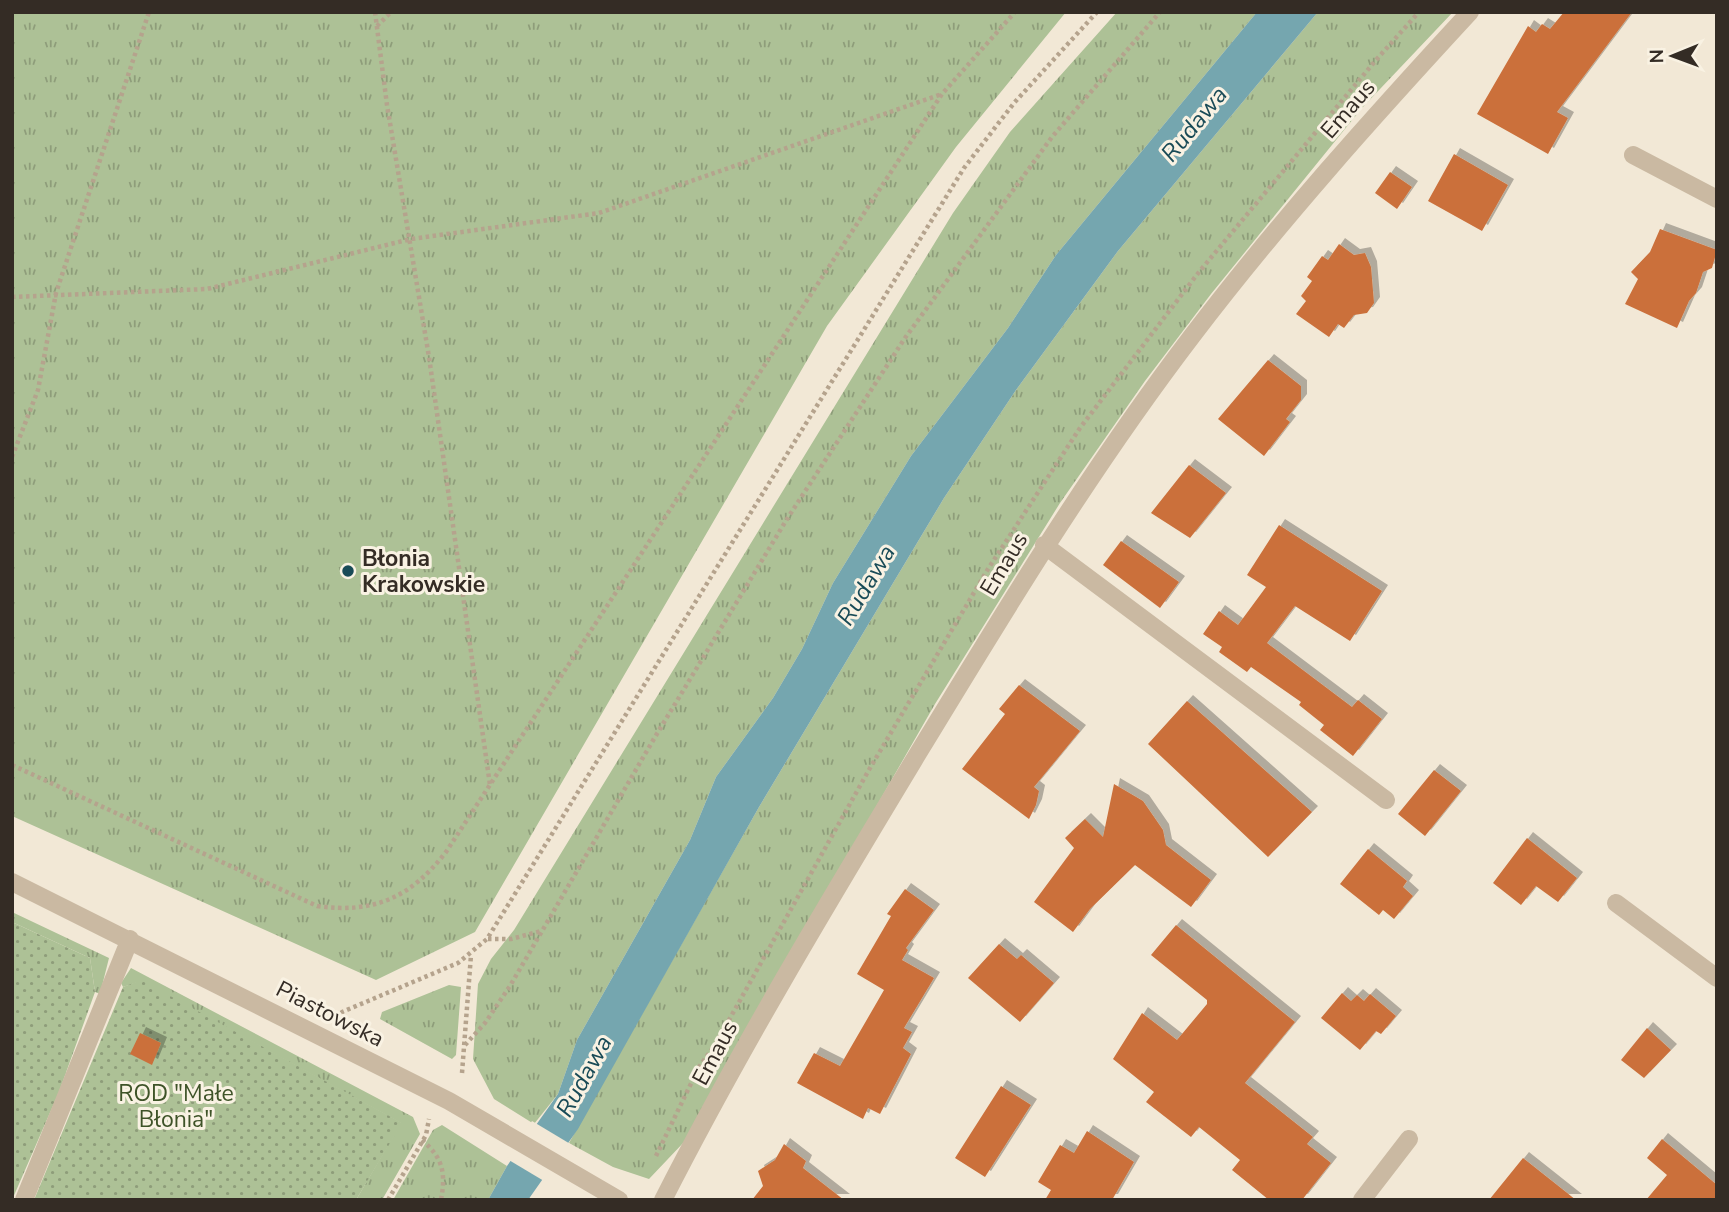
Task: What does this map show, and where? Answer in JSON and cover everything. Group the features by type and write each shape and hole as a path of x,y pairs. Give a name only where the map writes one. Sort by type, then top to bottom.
{"street":[{"name":"Emaus","path":"663,1200 774,997 1044,545 1192,335 1361,131 1470,12"},
{"path":"1633,155 1717,199"},
{"path":"1044,545 1387,800"},
{"name":"Piastowska","path":"12,882 130,939 486,1122 619,1200"},
{"path":"1616,902 1717,978"},
{"path":"24,1200 130,939"},
{"path":"1362,1200 1409,1139"}],"path":[{"path":"12,457 38,390 56,293 149,12"},
{"path":"375,12 387,105 411,239 490,786"},
{"path":"377,26 391,12"},
{"path":"12,765 302,901 336,908 386,901 419,883 446,852 490,786 942,94 1015,12"},
{"path":"341,1015 471,955 487,939 964,167 1014,103 1097,12"},
{"path":"465,1045 491,1014 787,519 905,338 1052,137 1160,12"},
{"path":"12,297 56,293 207,289 411,239 599,213 942,94"},
{"path":"487,939 511,939 542,931"},
{"path":"463,1073 471,955"},
{"path":"388,1200 426,1135"},
{"path":"422,1140 436,1152 442,1163 444,1180 441,1200"}],"green space":[{"name":"Błonia Krakowskie","path":"12,12 1066,12 956,147 827,326 475,932 376,980 12,816"},
{"path":"1117,12 1257,12 1056,255 1008,328 911,456 833,583 802,649 773,698 716,777 690,840 577,1040 558,1094 534,1124 494,1099 473,1059 478,984 491,959 514,930 953,213 1010,132"},
{"path":"1318,12 1453,12 1362,108 1211,294 1145,381 1060,503 935,704 685,1141 649,1179 613,1167 569,1143 759,807 944,498 1016,390 1118,251"},
{"path":"12,912 109,958 100,994 95,992 90,958 12,922"},
{"name":"ROD \"Małe Błonia\"","path":"12,922 90,958 95,992 59,1092 12,1200"},
{"path":"131,968 413,1117 420,1134 382,1200 356,1200 401,1123 141,981 123,987 121,983"},
{"name":"ROD \"Małe Błonia\"","path":"141,980 402,1123 356,1200 34,1200 123,987"},
{"path":"449,985 461,987 456,1055 452,1059 380,1019 382,1012"},
{"path":"442,1125 507,1166 488,1200 393,1200 433,1130"}],"water":[{"name":"Rudawa","path":"1257,12 1318,12 1118,251 1016,390 944,498 759,807 578,1129 528,1200 488,1200 507,1166 558,1094 577,1040 690,840 716,777 773,698 802,649 833,583 911,456 1008,328 1056,255"}],"pier":[{"path":"532,1121 572,1145 544,1181 507,1159"}],"building":[{"path":"1564,12 1632,12 1557,112 1568,118 1548,154 1477,114 1528,26 1536,32 1542,24 1550,29"},
{"path":"1454,154 1508,185 1482,231 1428,201"},
{"path":"1390,172 1412,187 1397,209 1375,193"},
{"path":"1660,229 1717,250 1712,268 1703,272 1696,293 1689,301 1677,328 1625,304 1638,279 1631,272 1650,252"},
{"path":"1339,244 1354,255 1365,253 1371,267 1374,303 1367,313 1354,315 1344,328 1338,324 1329,337 1296,314 1306,301 1301,296 1312,281 1307,277 1322,256 1328,260"},
{"path":"1268,360 1301,386 1301,400 1286,419 1290,422 1264,456 1218,419"},
{"path":"1189,465 1226,493 1190,538 1151,513"},
{"path":"1279,525 1382,591 1350,641 1295,606 1267,643 1352,707 1358,700 1382,719 1353,756 1320,730 1324,725 1299,705 1301,702 1251,667 1247,672 1219,652 1222,647 1203,634 1219,611 1238,625 1266,587 1247,575"},
{"path":"1121,541 1179,582 1160,608 1103,565"},
{"path":"1019,685 1080,731 1034,787 1039,791 1029,819 962,769 1005,714 999,709"},
{"path":"1187,701 1312,812 1268,857 1148,744"},
{"path":"1434,770 1461,791 1425,836 1398,814"},
{"path":"1114,784 1143,801 1163,830 1166,845 1211,880 1191,907 1135,865 1090,909 1073,932 1034,902 1074,848 1065,838 1085,819 1103,837"},
{"path":"1527,838 1577,878 1558,902 1536,886 1521,905 1493,883"},
{"path":"1368,849 1407,881 1403,887 1413,896 1394,919 1383,910 1379,915 1340,884"},
{"path":"905,889 934,910 906,948 908,950 902,960 934,978 904,1028 912,1032 903,1048 911,1054 880,1114 868,1108 863,1119 797,1083 814,1053 840,1066 884,990 857,974 891,916 887,914"},
{"path":"1176,925 1295,1022 1245,1083 1313,1137 1307,1144 1331,1163 1302,1200 1269,1200 1232,1170 1240,1160 1199,1127 1191,1137 1146,1102 1154,1092 1113,1059 1142,1013 1177,1040 1207,1004 1207,1000 1151,955"},
{"path":"999,944 1017,959 1021,955 1054,983 1020,1022 968,978"},
{"path":"1342,993 1351,1001 1357,995 1364,1001 1370,994 1396,1016 1381,1034 1376,1031 1360,1050 1321,1018"},
{"path":"1647,1028 1671,1050 1644,1078 1621,1060"},
{"path":"140,1033 161,1043 152,1065 130,1054"},
{"path":"1001,1086 1031,1105 985,1177 955,1158"},
{"path":"1087,1131 1134,1162 1112,1200 1045,1200 1051,1190 1038,1182 1060,1145 1074,1153"},
{"path":"1662,1139 1717,1185 1717,1200 1646,1200 1667,1175 1647,1158"},
{"path":"784,1144 806,1161 803,1168 844,1200 752,1200 763,1186 758,1171 775,1160"},
{"path":"1523,1158 1576,1200 1489,1200"}],"place":[{"name":"Błonia Krakowskie","path":"348,571"}]}
